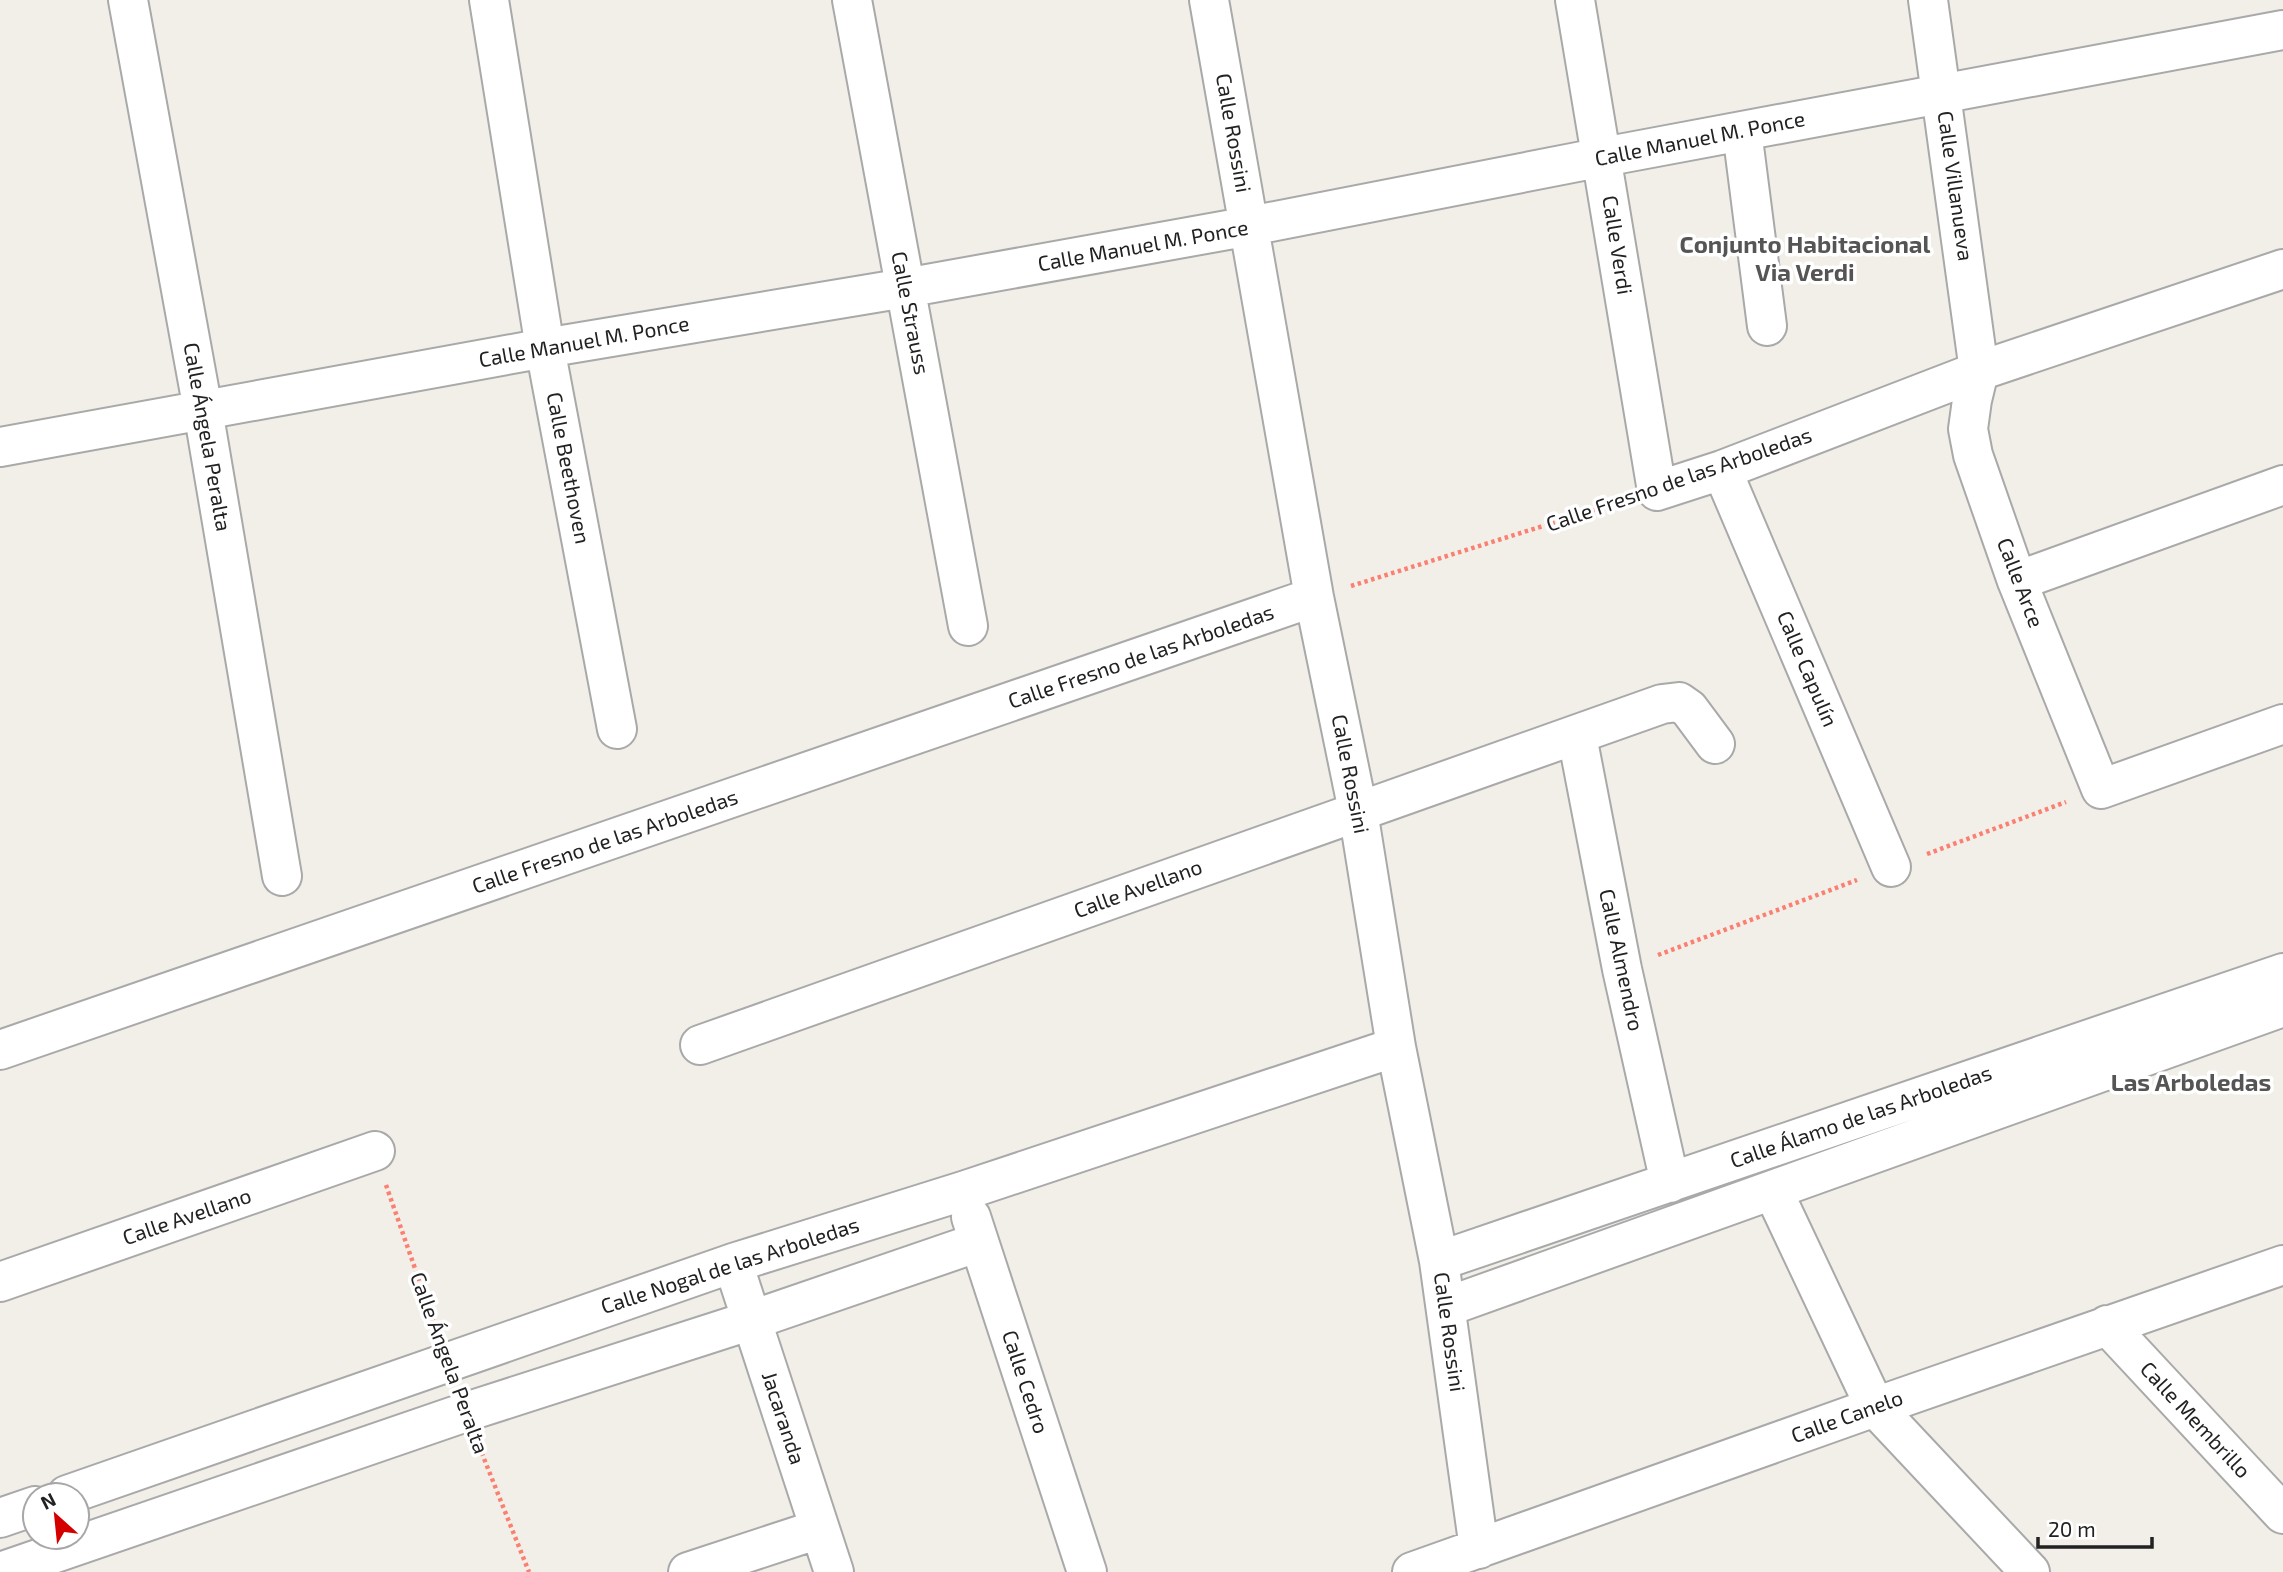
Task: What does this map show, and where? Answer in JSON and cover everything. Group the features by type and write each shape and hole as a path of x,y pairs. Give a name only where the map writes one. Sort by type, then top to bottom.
{"street":[{"name":"Calle Ángela Peralta","path":"128,0 203,410 282,876"},
{"name":"Calle Beethoven","path":"489,0 545,348 617,729"},
{"name":"Calle Strauss","path":"852,0 968,626"},
{"name":"Calle Rossini","path":"1209,0 1314,597 1359,811 1396,1047 1439,1261 1479,1549"},
{"name":"Calle Verdi","path":"1575,0 1657,491"},
{"name":"Calle Villanueva","path":"1928,0 1943,93 1979,371"},
{"path":"2282,0 2283,9"},
{"name":"Calle Manuel M. Ponce","path":"0,447 545,348 905,288 1250,226 2283,30"},
{"path":"1742,131 1767,326"},
{"name":"Calle Fresno de las Arboledas","path":"1657,491 1722,470 1979,371 2283,269"},
{"name":"Calle Arce","path":"1979,371 1968,429 1973,455 2018,581 2101,789 2283,724"},
{"name":"Calle Capulín","path":"1722,470 1891,867"},
{"path":"2018,581 2283,485"},
{"name":"Calle Fresno de las Arboledas","path":"0,1050 1314,597"},
{"name":"Calle Avellano","path":"700,1045 1662,704 1679,702 1689,709 1715,744"},
{"name":"Calle Almendro","path":"1577,736 1622,969 1670,1183"},
{"name":"Calle Álamo de las Arboledas","path":"1439,1261 2283,972"},
{"name":"Calle Álamo de las Arboledas","path":"1446,1307 2283,1007"},
{"name":"Calle Nogal de las Arboledas","path":"91,1487 733,1263 963,1191 1396,1047"},
{"name":"Calle Avellano","path":"0,1282 375,1151"},
{"name":"Calle Cedro","path":"963,1191 1087,1572"},
{"path":"1773,1191 1875,1407 2030,1572"},
{"path":"0,1572 466,1412 752,1320 979,1242"},
{"name":"Jacaranda","path":"733,1263 834,1572"},
{"name":"Calle Canelo","path":"1412,1572 2283,1265"},
{"name":"Calle Membrillo","path":"2107,1325 2283,1514"},
{"path":"0,1518 21,1511"},
{"path":"688,1572 819,1529"}],"path":[{"name":"Calle Fresno de las Arboledas","path":"1314,597 1657,491"},
{"name":"Calle Ángela Peralta","path":"375,1151 447,1362"},
{"name":"Calle Ángela Peralta","path":"466,1412 529,1572"}],"district":[{"name":"Conjunto Habitacional Via Verdi","path":"1805,259"},
{"name":"Las Arboledas","path":"2191,1083"}]}
